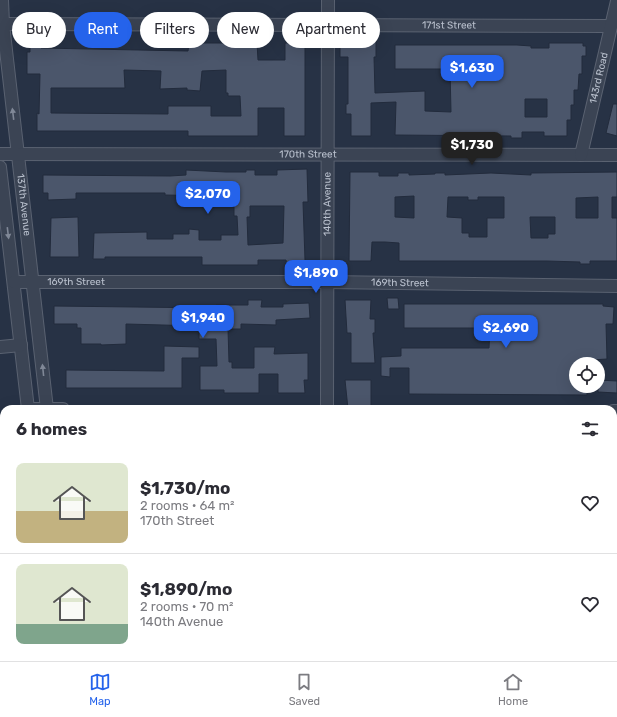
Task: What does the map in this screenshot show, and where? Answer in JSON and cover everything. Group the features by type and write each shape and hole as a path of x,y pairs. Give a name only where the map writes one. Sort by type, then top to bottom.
{"street":[{"name":"137th Avenue","path":"2,0 1,24 18,153 47,405"},
{"name":"140th Avenue","path":"328,0 328,12"},
{"name":"143rd Road","path":"581,155 617,1"},
{"name":"171st Street","path":"1,24 282,26"},
{"name":"171st Street","path":"380,26 611,26"},
{"name":"140th Avenue","path":"327,405 328,48"},
{"name":"170th Street","path":"0,154 617,155"},
{"name":"137th Avenue","path":"0,167 28,405"},
{"name":"169th Street","path":"14,282 327,282 617,286"},
{"path":"0,347 21,345"}],"building":[{"path":"209,43 217,43 217,48 257,48 258,60 285,60 285,48 305,48 305,136 284,136 284,108 258,108 258,136 188,136 188,131 37,131 40,74 27,74 27,52 30,52 30,48 188,51 188,48 209,48","holes":["124,70 161,71 160,89 187,88 187,90 200,91 202,71 226,70 226,93 228,93 228,96 240,96 241,116 211,116 211,106 168,106 168,114 51,113 51,88 125,88"]},
{"path":"549,43 583,43 583,46 586,46 586,56 582,56 582,74 579,74 578,90 574,90 574,105 571,105 571,120 567,120 567,136 544,136 544,132 522,132 522,138 511,138 511,136 395,135 396,102 371,103 371,136 351,136 351,114 346,114 346,104 348,104 348,57 340,57 340,48 376,48 376,57 374,57 375,93 425,91 425,111 451,112 450,69 395,69 395,45 517,45 531,46 531,48 549,48","holes":["525,99 547,99 547,117 525,117"]},
{"path":"613,104 617,104 617,136 606,133"},
{"path":"307,169 308,202 303,202 304,267 287,266 286,260 258,260 258,265 202,265 202,257 105,257 105,259 93,259 94,233 147,232 147,239 173,239 173,234 189,234 189,229 199,230 199,240 221,240 221,235 238,235 237,216 234,216 234,193 217,193 217,196 165,195 165,193 76,193 76,199 48,200 48,193 43,193 43,175 170,176 186,175 186,170 246,172 246,170 255,170 255,175 277,175 277,170","holes":["250,206 284,206 283,243 248,245 247,217 250,217"]},
{"path":"350,172 379,172 379,176 398,176 398,173 409,173 409,175 435,173 445,173 445,175 491,173 531,175 531,173 617,172 617,197 612,197 612,218 617,218 617,261 590,261 590,264 580,264 580,262 547,261 399,261 399,243 372,242 371,261 349,261","holes":["414,196 414,218 395,217 395,197","448,197 468,197 468,200 478,200 478,197 504,197 504,218 487,218 487,237 469,237 469,233 462,233 462,218 447,217","598,197 598,218 576,218 576,198","530,217 555,217 555,234 548,234 548,238 531,238"]},
{"path":"78,217 79,257 50,257 51,218"},
{"path":"387,298 398,298 399,309 388,309"},
{"path":"248,300 262,300 261,307 283,307 283,304 309,303 310,318 276,320 276,325 241,324 241,329 228,329 229,362 232,362 232,368 254,368 254,347 275,347 274,354 308,353 308,380 304,380 305,393 278,393 278,374 259,374 259,393 224,393 224,390 200,390 200,366 217,366 216,339 199,339 199,326 126,324 126,344 101,345 81,344 81,328 77,328 77,324 54,324 54,306 216,308 216,305 248,305"},
{"path":"345,300 371,300 370,319 375,319 375,333 373,333 375,363 351,363 351,333 347,333"},
{"path":"404,304 603,304 603,306 614,307 613,324 606,324 607,359 605,359 605,357 569,357 569,393 587,393 587,395 409,394 409,368 390,368 390,377 381,376 381,357 401,356 401,348 489,348 490,328 404,328"},
{"path":"164,346 199,347 199,358 182,358 182,388 66,388 66,370 164,371"},
{"path":"345,380 371,380 371,405 348,405"},
{"path":"605,380 617,381 617,393 605,392"}]}
